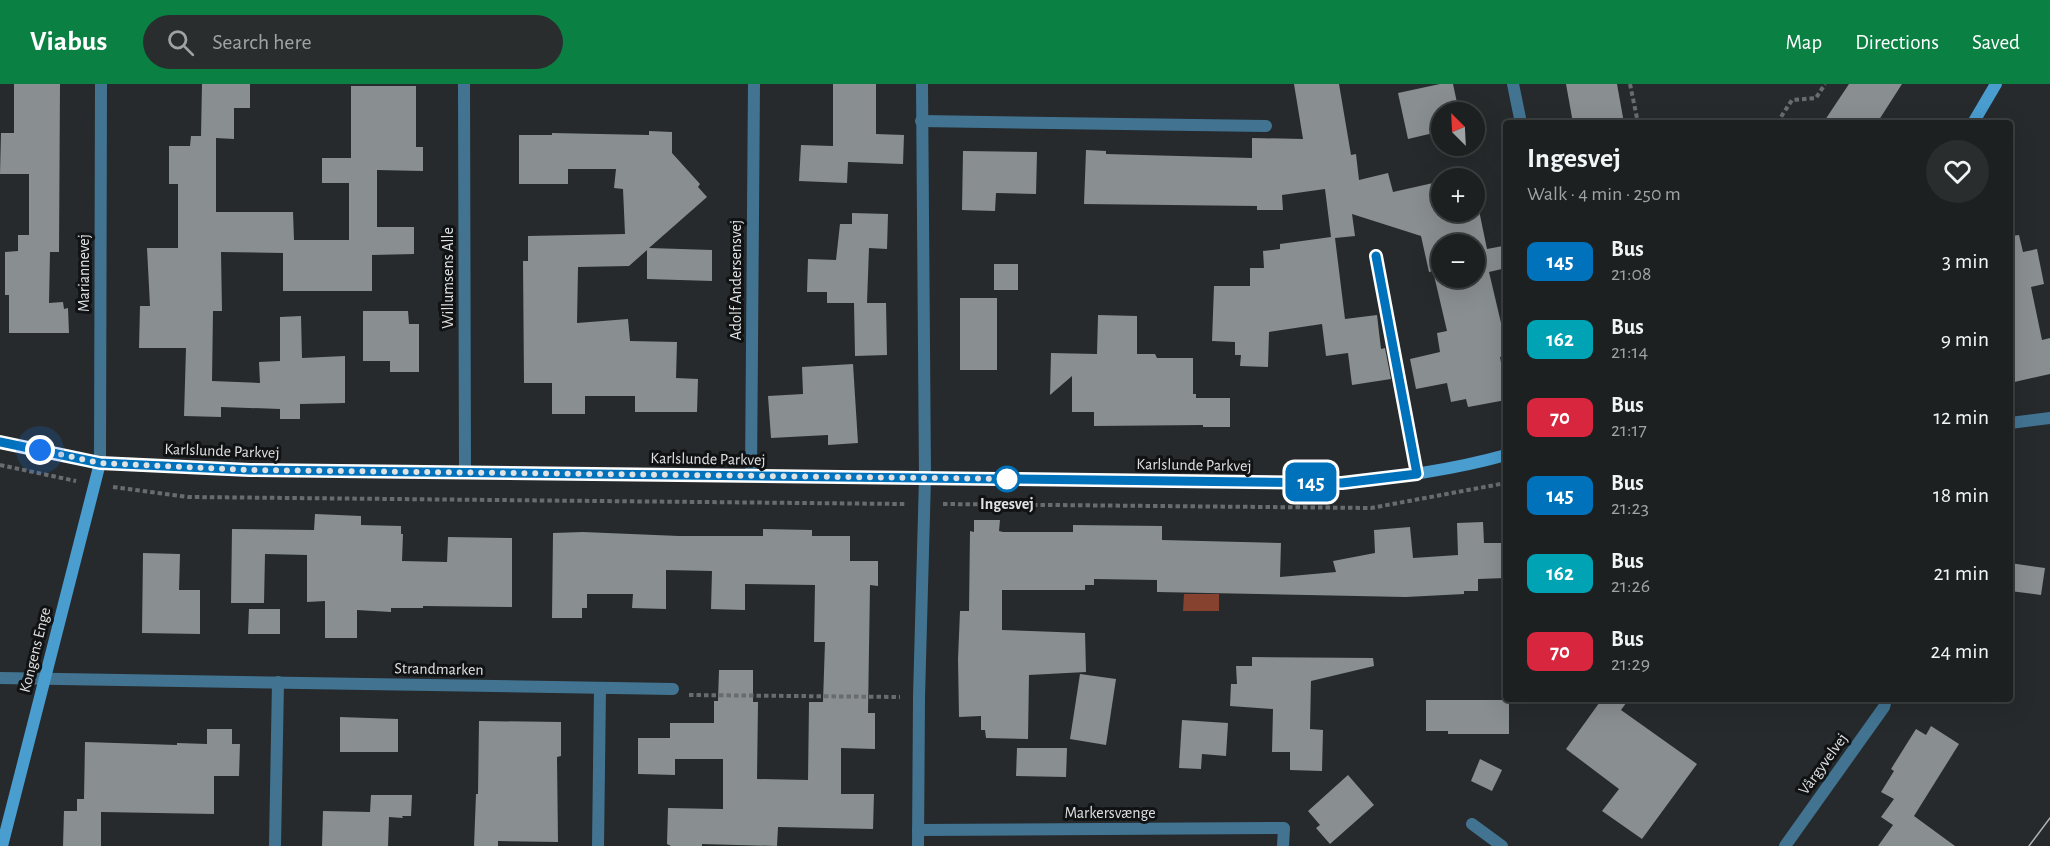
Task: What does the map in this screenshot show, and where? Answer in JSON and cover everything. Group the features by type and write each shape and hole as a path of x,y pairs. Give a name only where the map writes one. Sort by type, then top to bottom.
{"street":[{"name":"Mariannevej","path":"100,84 100,463"},
{"name":"Willumsens Alle","path":"464,84 465,472"},
{"name":"Adolf Andersensvej","path":"751,476 753,84"},
{"path":"918,846 919,697 925,478 922,84"},
{"path":"1513,84 1520,120"},
{"path":"1975,120 1996,84"},
{"path":"921,121 1266,126"},
{"path":"1376,256 1417,474"},
{"path":"2013,423 2050,418"},
{"name":"Karlslunde Parkvej","path":"0,442 100,463 250,470 1342,483 1466,466 1503,456"},
{"name":"Kongens Enge","path":"2,846 100,463"},
{"name":"Strandmarken","path":"0,678 673,689"},
{"path":"275,846 278,682"},
{"path":"598,846 600,688"},
{"name":"Vårgyvelvej","path":"1785,846 1884,707 1885,702"},
{"path":"1472,824 1502,846"},
{"name":"Markersvænge","path":"918,830 1284,828 1283,846"}],"path":[{"path":"1630,84 1637,120"},
{"path":"1779,120 1792,100 1816,98 1825,84"},
{"path":"0,465 94,484 188,498 1371,508 1503,484"},
{"path":"673,689 685,695 919,697"}],"shaded area":[{"path":"1184,594 1219,594 1219,611 1183,611"}],"building":[{"path":"14,84 60,84 59,252 50,252 49,303 63,302 64,309 68,308 69,333 9,333 9,295 5,295 5,252 18,251 18,235 29,235 29,174 0,174 1,133 14,133"},
{"path":"202,84 250,84 250,108 234,108 234,139 216,138 216,212 293,212 294,240 349,240 349,183 322,183 322,158 351,158 351,86 416,86 416,147 423,147 423,171 377,170 377,227 414,227 414,254 372,255 372,291 283,291 283,253 221,252 222,311 213,311 212,381 260,383 259,362 280,361 280,317 301,316 302,358 345,356 345,403 300,404 300,419 280,419 280,409 221,407 221,417 184,416 186,348 139,348 140,306 150,306 147,248 178,248 178,184 169,184 169,146 190,146 191,136 201,136"},
{"path":"833,84 876,84 876,134 904,135 903,164 848,162 847,183 799,181 801,145 833,146"},
{"path":"1294,84 1339,84 1351,155 1356,154 1359,180 1388,173 1393,192 1431,183 1431,222 1481,222 1484,234 1431,234 1431,272 1429,272 1421,236 1352,214 1355,236 1335,238 1345,319 1377,315 1381,349 1385,348 1391,379 1352,385 1348,353 1326,356 1322,324 1269,332 1268,367 1240,366 1241,355 1235,355 1235,342 1212,341 1214,286 1250,286 1250,268 1264,268 1263,251 1280,249 1280,244 1331,237 1325,189 1282,195 1283,210 1257,210 1257,206 1084,204 1086,150 1106,151 1106,154 1252,158 1252,138 1303,139"},
{"path":"1440,84 1453,84 1457,102 1431,102 1431,134 1408,139 1398,93"},
{"path":"1566,84 1617,84 1623,120 1572,120"},
{"path":"1849,84 1902,84 1879,120 1825,120"},
{"path":"649,131 672,132 672,153 700,184 698,187 707,197 649,248 712,250 712,281 647,279 647,250 629,266 578,267 577,323 628,319 630,341 677,342 676,378 698,379 697,412 635,412 635,396 585,396 585,414 552,414 552,383 524,383 523,261 528,261 528,236 625,234 623,189 614,188 616,169 568,169 568,184 519,184 519,135 552,135 552,133 649,135"},
{"path":"963,151 1037,152 1036,194 996,193 995,211 962,210"},
{"path":"852,213 888,214 887,249 869,248 867,303 886,303 887,355 855,356 854,303 827,303 827,292 807,292 808,259 836,260 840,224 852,224"},
{"path":"2019,235 2023,252 2037,249 2044,284 2031,287 2042,340 2050,338 2050,374 2013,382 2013,236"},
{"path":"1485,239 1487,249 1503,246 1503,269 1489,272 1503,331 1503,356 1500,357 1503,373 1503,401 1468,407 1466,399 1451,402 1447,383 1416,389 1410,359 1440,352 1437,333 1447,331 1437,288 1485,288"},
{"path":"994,264 1018,264 1018,290 994,290"},
{"path":"960,298 997,298 997,370 960,370"},
{"path":"363,311 408,311 409,324 419,324 419,372 390,372 390,361 363,361"},
{"path":"1098,315 1137,316 1137,354 1155,354 1157,358 1193,358 1193,394 1196,394 1196,398 1230,398 1230,427 1203,427 1203,425 1094,426 1094,412 1072,412 1072,376 1050,395 1051,353 1097,354"},
{"path":"853,364 858,443 828,445 828,435 771,438 768,396 803,394 802,367"},
{"path":"315,514 361,516 361,525 401,526 402,561 447,562 448,537 512,538 512,607 423,606 423,608 391,608 391,612 357,610 357,638 325,638 325,601 307,602 307,555 265,554 264,603 231,603 232,529 314,530"},
{"path":"974,520 1000,520 999,531 1003,532 1073,532 1073,525 1162,526 1162,540 1281,543 1280,577 1336,572 1333,561 1375,553 1374,530 1410,527 1413,558 1458,555 1457,523 1483,522 1484,543 1503,543 1503,578 1478,579 1478,591 1464,591 1464,594 1406,597 1157,592 1157,580 1094,579 1094,585 1085,585 1085,590 1002,590 1002,630 1085,633 1086,672 1029,675 1028,739 986,738 985,730 981,730 981,716 959,717 960,611 969,611 970,531 974,532"},
{"path":"763,529 812,530 812,536 850,536 850,561 878,561 878,586 870,585 868,713 875,713 875,749 841,748 841,794 874,794 873,829 778,827 777,846 702,844 702,846 671,846 667,844 668,808 723,809 723,759 675,759 675,775 638,774 638,738 670,738 670,723 714,723 714,701 718,701 719,670 753,670 753,702 758,702 757,779 808,780 809,702 823,702 825,642 814,642 815,585 745,584 745,610 711,609 712,571 666,570 666,609 632,608 633,594 587,594 587,608 582,608 582,618 552,618 553,533 763,536"},
{"path":"143,553 180,554 179,590 200,590 200,634 142,633"},
{"path":"2013,563 2045,568 2041,595 2013,591"},
{"path":"249,609 280,609 280,634 248,634"},
{"path":"1252,657 1373,658 1374,666 1311,681 1310,729 1323,730 1322,771 1290,770 1290,752 1272,752 1273,709 1230,706 1231,684 1237,684 1236,666 1252,666"},
{"path":"1080,674 1116,679 1106,745 1070,739"},
{"path":"1426,700 1503,700 1503,702 1509,702 1509,734 1448,734 1448,731 1426,731"},
{"path":"1600,702 1627,702 1621,710 1697,764 1642,839 1602,811 1619,789 1566,749"},
{"path":"340,717 398,719 398,752 340,752"},
{"path":"1182,720 1228,723 1226,756 1202,754 1201,769 1179,768"},
{"path":"479,721 561,722 561,756 557,757 558,842 498,841 498,846 474,846 476,794 478,794"},
{"path":"1931,726 1959,744 1914,816 1955,846 1878,846 1893,825 1881,817 1894,799 1881,792 1894,771 1891,769 1916,729 1926,735"},
{"path":"207,729 232,729 232,744 240,744 239,776 214,776 214,814 101,812 101,846 63,846 64,811 77,811 77,799 84,799 85,742 207,744"},
{"path":"1017,748 1067,748 1066,777 1016,776"},
{"path":"1480,759 1502,770 1492,791 1471,781"},
{"path":"1348,775 1374,805 1330,844 1316,828 1320,825 1308,811"},
{"path":"371,795 412,795 411,816 389,817 388,846 322,846 323,811 370,812"}],"tram line":[{"path":"2029,846 2050,818"}],"bus line":[{"name":"145","path":"0,442 100,463 250,470 1342,483 1417,474 1376,256"}],"place":[{"name":"Ingesvej","path":"1007,479"}],"route":[{"path":"40,450 100,463 250,470 1018,479 1007,479"}]}
